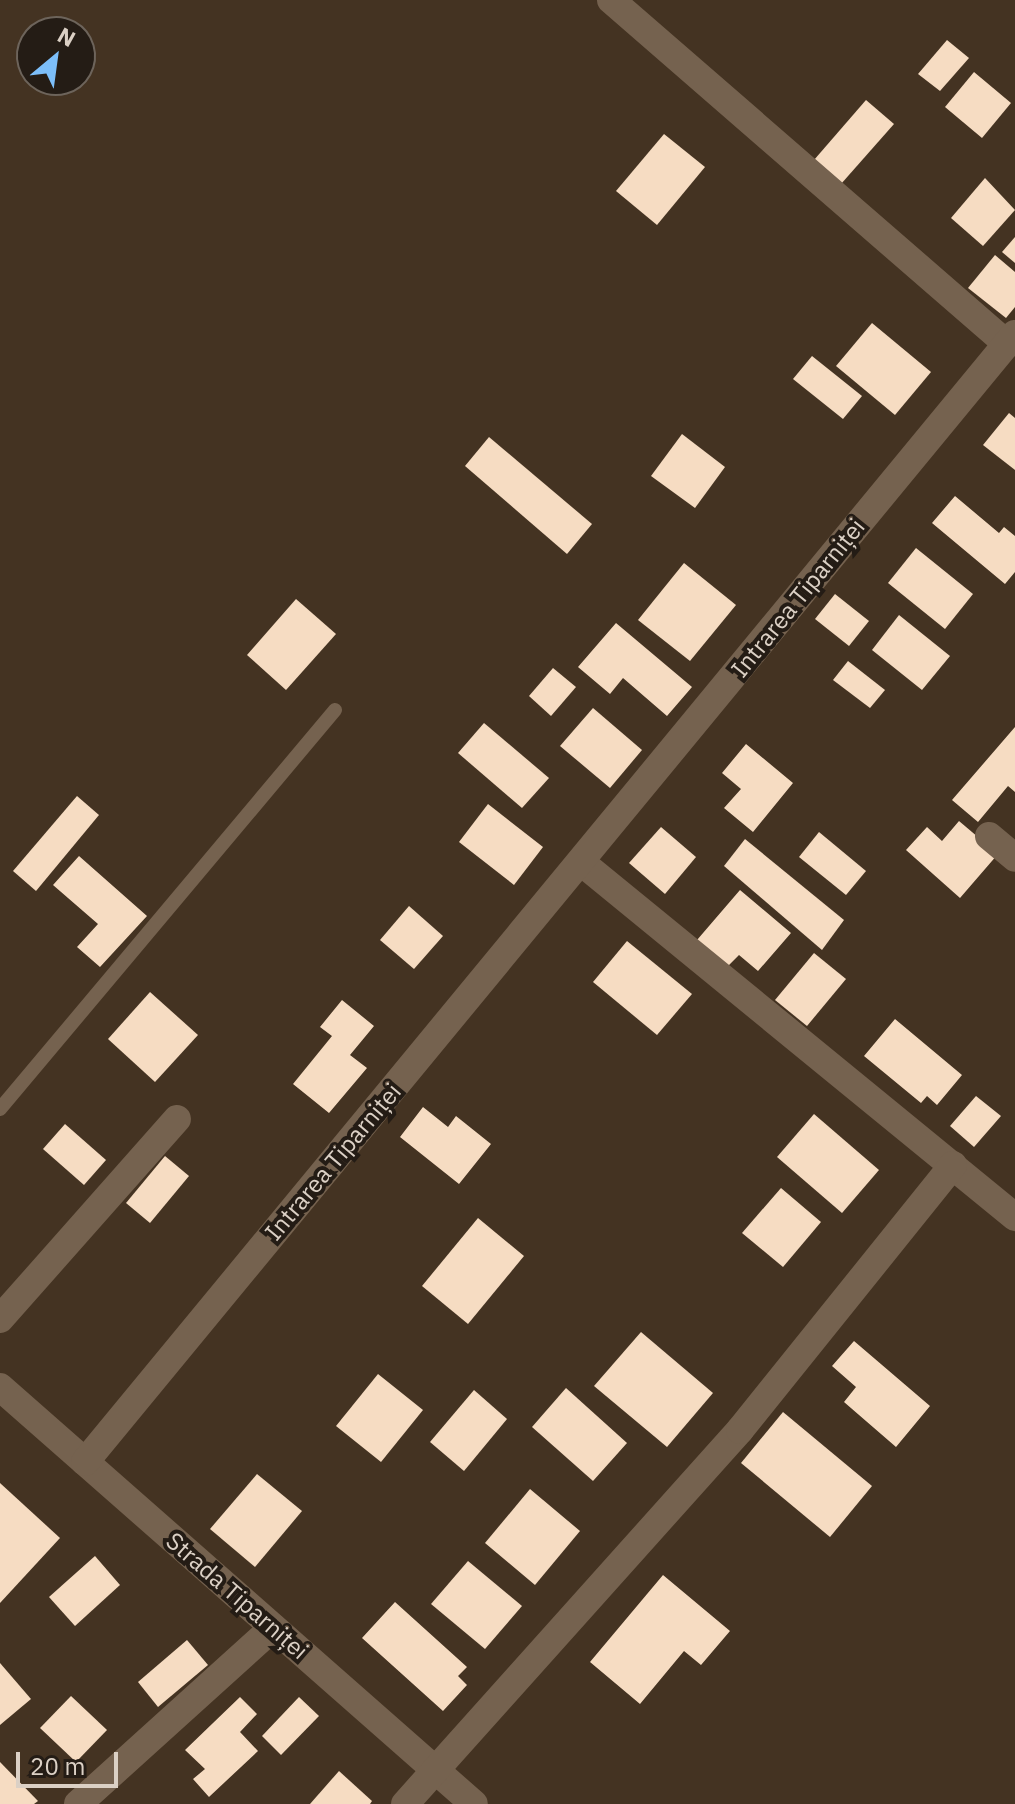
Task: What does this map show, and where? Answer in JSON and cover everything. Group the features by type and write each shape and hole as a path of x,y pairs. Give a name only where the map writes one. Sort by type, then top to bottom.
{"street":[{"path":"611,0 1011,339"},
{"name":"Intrarea Tiparniței","path":"85,1462 1011,339"},
{"path":"989,836 1015,858"},
{"path":"581,862 1015,1217"},
{"path":"0,1319 177,1119"},
{"path":"405,1804 740,1430 953,1165"},
{"name":"Strada Tiparniței","path":"0,1387 474,1804"},
{"path":"78,1804 273,1628"}],"lane":[{"path":"0,1109 335,710"}],"building":[{"path":"947,40 969,58 940,91 918,74"},
{"path":"974,72 1011,103 982,138 945,107"},
{"path":"866,100 894,124 841,184 814,160"},
{"path":"664,134 705,167 657,225 616,191"},
{"path":"985,178 1015,210 983,246 951,218"},
{"path":"1015,237 1015,263 1002,252"},
{"path":"995,255 1015,272 1015,307 1006,318 968,288"},
{"path":"872,323 931,372 895,415 836,366"},
{"path":"812,356 862,396 843,419 793,379"},
{"path":"1009,413 1015,418 1015,470 983,445"},
{"path":"682,434 725,467 695,508 651,476"},
{"path":"489,437 592,524 567,554 465,466"},
{"path":"955,496 999,533 1004,527 1015,536 1015,572 1005,584 932,523"},
{"path":"916,548 973,594 945,629 888,583"},
{"path":"684,563 736,605 690,661 638,620"},
{"path":"835,594 869,621 849,646 815,619"},
{"path":"296,599 336,634 286,690 247,655"},
{"path":"899,615 950,656 922,690 872,650"},
{"path":"616,623 692,687 667,716 623,678 610,694 578,667"},
{"path":"848,661 885,690 870,708 833,680"},
{"path":"553,668 576,687 551,716 529,696"},
{"path":"593,708 642,750 610,788 560,746"},
{"path":"484,723 549,778 522,808 458,753"},
{"path":"1015,727 1015,792 1008,786 978,822 952,800"},
{"path":"746,744 793,783 753,832 724,808 741,789 722,773"},
{"path":"77,796 99,815 36,891 13,871"},
{"path":"488,804 543,847 514,885 459,842"},
{"path":"959,821 998,854 960,898 906,850 927,827 942,841"},
{"path":"661,827 696,857 665,894 629,863"},
{"path":"819,832 866,871 846,895 799,857"},
{"path":"745,839 844,920 822,950 724,866"},
{"path":"79,856 147,916 100,967 77,947 98,924 53,885"},
{"path":"740,890 791,933 758,971 739,955 728,966 697,940"},
{"path":"409,906 443,936 414,969 380,940"},
{"path":"627,941 692,994 657,1035 593,982"},
{"path":"814,953 846,979 807,1026 775,1000"},
{"path":"150,992 198,1035 155,1082 108,1039"},
{"path":"342,1000 374,1026 350,1055 367,1068 329,1113 293,1084 332,1036 320,1027"},
{"path":"895,1019 962,1075 937,1105 927,1096 921,1103 864,1056"},
{"path":"976,1096 1001,1116 974,1147 950,1126"},
{"path":"423,1107 448,1127 456,1116 491,1144 459,1184 400,1137"},
{"path":"814,1114 879,1170 842,1213 777,1157"},
{"path":"65,1124 106,1160 84,1185 43,1149"},
{"path":"165,1156 189,1176 150,1223 126,1203"},
{"path":"781,1188 821,1222 783,1267 742,1233"},
{"path":"478,1218 524,1256 468,1324 422,1286"},
{"path":"641,1332 713,1393 667,1447 594,1386"},
{"path":"854,1341 930,1406 896,1447 844,1402 856,1387 832,1366"},
{"path":"378,1374 423,1410 381,1462 336,1426"},
{"path":"566,1388 627,1443 593,1481 532,1427"},
{"path":"474,1390 507,1419 464,1471 430,1442"},
{"path":"783,1412 872,1486 830,1537 741,1463"},
{"path":"257,1474 302,1511 255,1567 210,1529"},
{"path":"0,1483 60,1538 0,1603"},
{"path":"530,1489 580,1531 535,1585 485,1543"},
{"path":"95,1556 120,1585 75,1626 49,1597"},
{"path":"468,1561 522,1606 485,1649 431,1604"},
{"path":"663,1575 730,1631 701,1665 684,1651 640,1704 590,1662"},
{"path":"395,1602 467,1667 458,1676 467,1685 443,1711 362,1638"},
{"path":"187,1640 208,1665 158,1707 138,1682"},
{"path":"0,1663 31,1699 0,1725"},
{"path":"71,1696 107,1730 76,1762 40,1728"},
{"path":"240,1697 257,1714 240,1732 258,1751 209,1797 193,1779 205,1769 185,1750"},
{"path":"299,1697 319,1716 281,1755 262,1736"},
{"path":"0,1762 38,1801 34,1804 0,1804"},
{"path":"339,1771 372,1801 370,1804 310,1804"}]}
